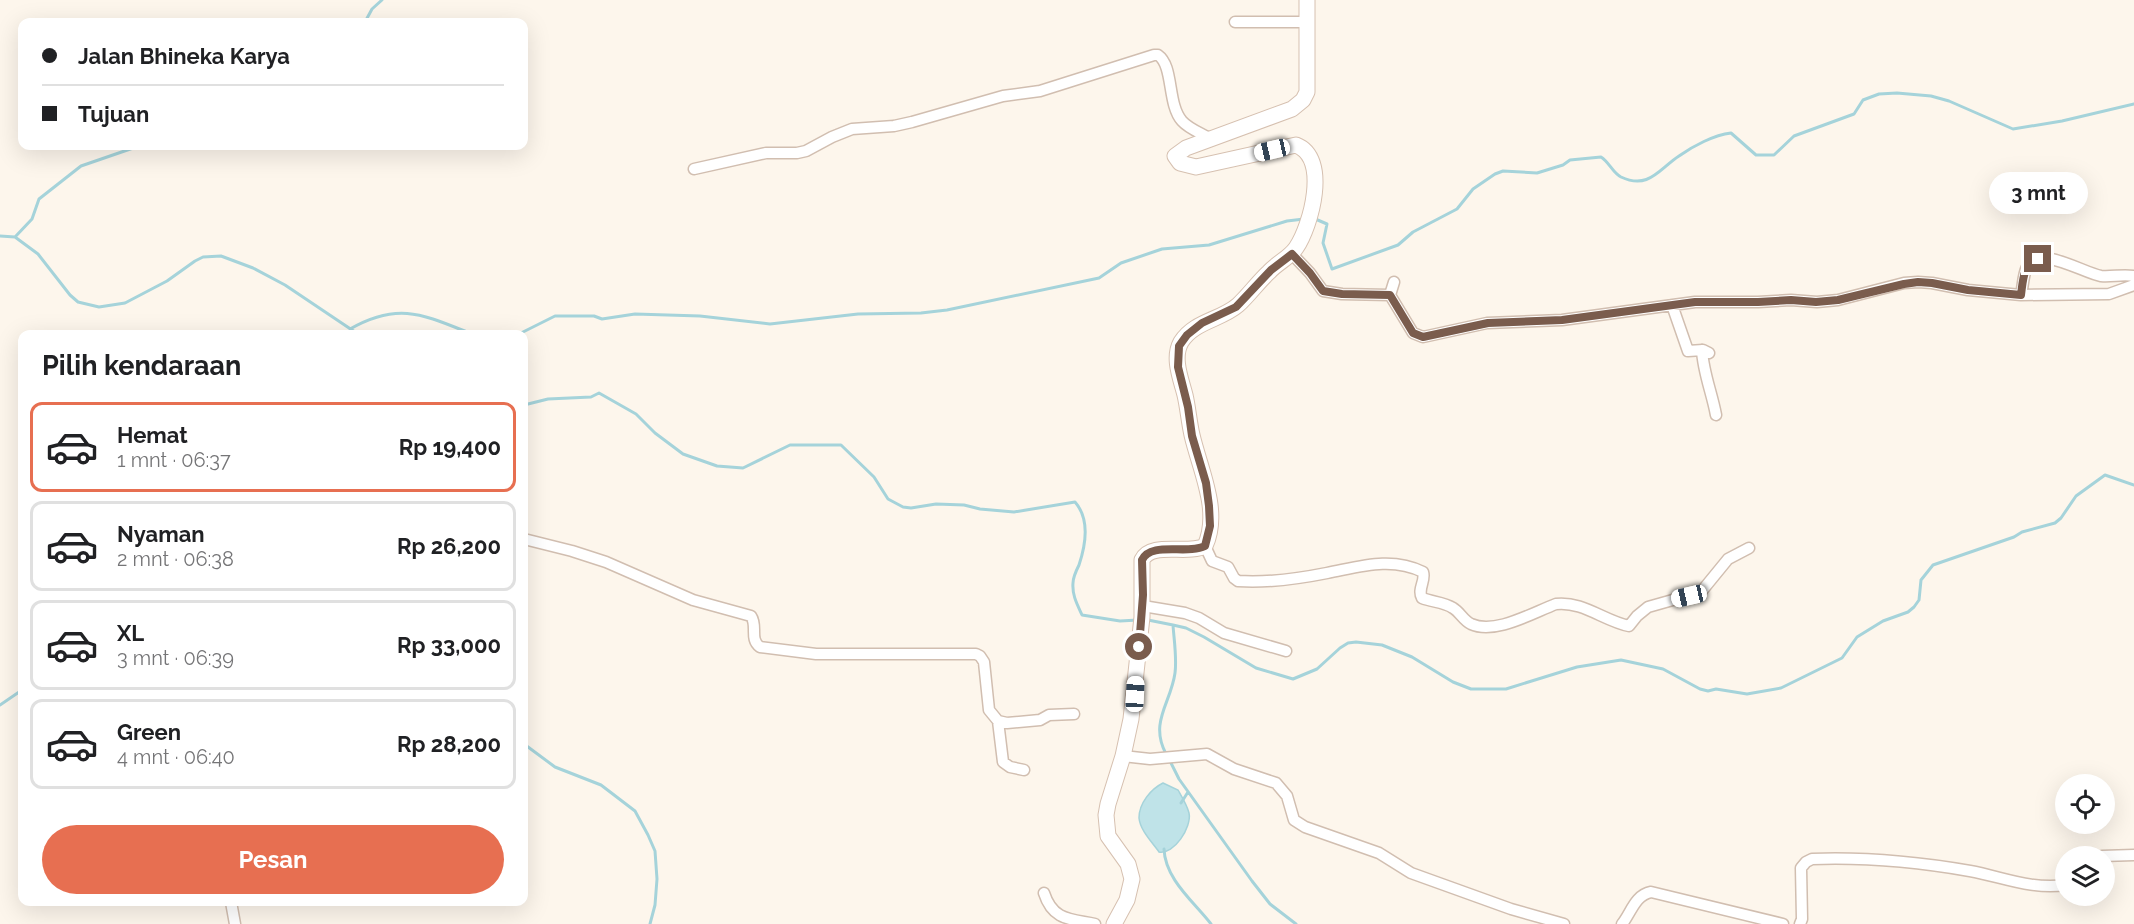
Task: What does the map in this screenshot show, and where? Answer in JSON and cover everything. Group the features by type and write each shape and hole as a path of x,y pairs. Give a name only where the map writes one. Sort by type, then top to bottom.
{"street":[{"path":"1307,0 1307,92 1303,100 1292,109 1179,151 1175,156 1180,163 1196,167 1292,145 1305,150 1311,159 1315,174 1314,199 1306,230 1292,254 1271,270 1236,307 1202,323 1187,335 1179,346 1178,367 1188,407 1192,436 1206,483 1210,526 1205,546 1212,561 1228,567 1238,581 1273,582 1325,574 1372,563 1394,564 1419,569 1424,573 1420,593 1422,598 1448,605 1470,624 1489,628 1556,603 1563,603 1590,610 1629,626 1648,607 1701,592 1728,559 1749,548"},
{"path":"1235,22 1307,22"},
{"path":"694,169 766,153 806,151 852,129 894,126 1004,96 1040,92 1154,55 1163,59 1174,105 1183,122 1210,139"},
{"path":"1292,254 1323,291 1342,294 1390,295"},
{"path":"2021,295 2026,269 2030,262 2038,259 2057,260 2100,276 2134,276"},
{"path":"1394,282 1390,295 1413,333 1423,337 1488,323 1562,320 1710,301 1748,303 1838,300 1918,282 2021,295 2109,294 2134,285"},
{"path":"1672,305 1688,351 1705,351 1703,368 1711,390 1716,415"},
{"path":"528,540 606,562 693,600 751,616 754,620 754,639 760,647 816,654 978,654 984,662 989,710 998,721 1003,762 1010,767 1024,770"},
{"path":"1114,924 1130,894 1132,879 1128,864 1110,841 1106,831 1108,804 1124,756 1134,703 1143,606 1142,560 1146,554 1161,549 1192,550 1205,546"},
{"path":"1143,606 1185,613 1199,618 1224,633 1286,651"},
{"path":"998,721 1007,723 1040,720 1049,715 1074,714"},
{"path":"1124,756 1150,759 1207,754 1234,769 1276,783 1287,796 1294,820 1305,827 1379,853 1412,873 1511,909 1564,924"},
{"path":"2115,856 2134,855"},
{"path":"1802,924 1800,874 1803,864 1812,859 1894,861 1972,872 2027,885 2055,886"},
{"path":"1622,924 1638,898 1651,892 1784,924"},
{"path":"1044,893 1050,908 1058,915 1095,924"},
{"path":"232,906 235,924"}],"water":[{"path":"1163,783 1178,790 1187,807 1189,819 1185,832 1176,845 1165,852 1159,852 1144,831 1139,818 1146,797"}],"waterway":[{"path":"367,18 372,9 382,0"},
{"path":"1313,218 1327,224 1323,243 1332,269 1398,245 1413,232 1457,209 1473,189 1503,171 1537,173 1563,165 1570,160 1601,157 1621,177 1639,181 1653,176 1697,145 1731,133 1756,155 1774,155 1794,136 1854,114 1863,100 1879,94 1931,96 1949,101 2013,129 2062,121 2134,104"},
{"path":"15,237 32,219 39,199 81,166 127,150"},
{"path":"527,330 555,316 594,316 602,319 635,314 700,316 770,324 858,314 921,313 947,310 1099,278 1121,263 1162,249 1209,245 1287,221 1304,219"},
{"path":"0,236 15,237 38,254 78,302 99,307 125,303 167,281 203,257 221,256 253,268 285,285 352,330"},
{"path":"350,329 367,320 397,313 425,317 462,330"},
{"path":"528,404 548,399 591,397 599,393 636,414 655,433 683,454 717,466 743,468 790,445 841,445 874,477 888,499 903,507 936,504 964,505 1014,512 1075,502 1085,524 1085,540 1073,583 1074,595 1082,615 1120,621 1138,620"},
{"path":"1173,625 1186,628 1204,637 1256,668 1293,679 1317,669 1340,648 1348,643 1356,642 1382,645 1412,657 1453,682 1471,689 1506,689 1577,667 1621,660 1663,669 1700,689 1747,694 1781,688 1842,658 1857,637 1883,621 1908,612 1914,607 1919,600 1921,580 1933,565 2014,537 2022,532 2055,523 2076,496 2105,475 2134,485"},
{"path":"1148,620 1173,625 1175,673 1160,722 1161,743 1166,754"},
{"path":"0,705 18,693"},
{"path":"528,747 555,767 601,785 635,811 655,851 657,879 655,905 650,924"},
{"path":"1169,759 1179,779 1252,881 1270,904 1296,924"},
{"path":"1181,803 1188,792"},
{"path":"1164,849 1169,870 1175,880 1211,924"}],"route":[{"path":"1139,647 1144,556 1150,551 1161,549 1199,549 1205,546 1210,526 1206,483 1192,436 1188,407 1178,367 1179,346 1182,340 1202,323 1241,303 1271,270 1292,254 1310,273 1320,289 1326,293 1390,295 1413,333 1423,337 1488,323 1562,320 1695,302 1737,303 1791,300 1808,303 1838,300 1918,282 2021,295 2026,269 2030,262 2038,259"}]}
